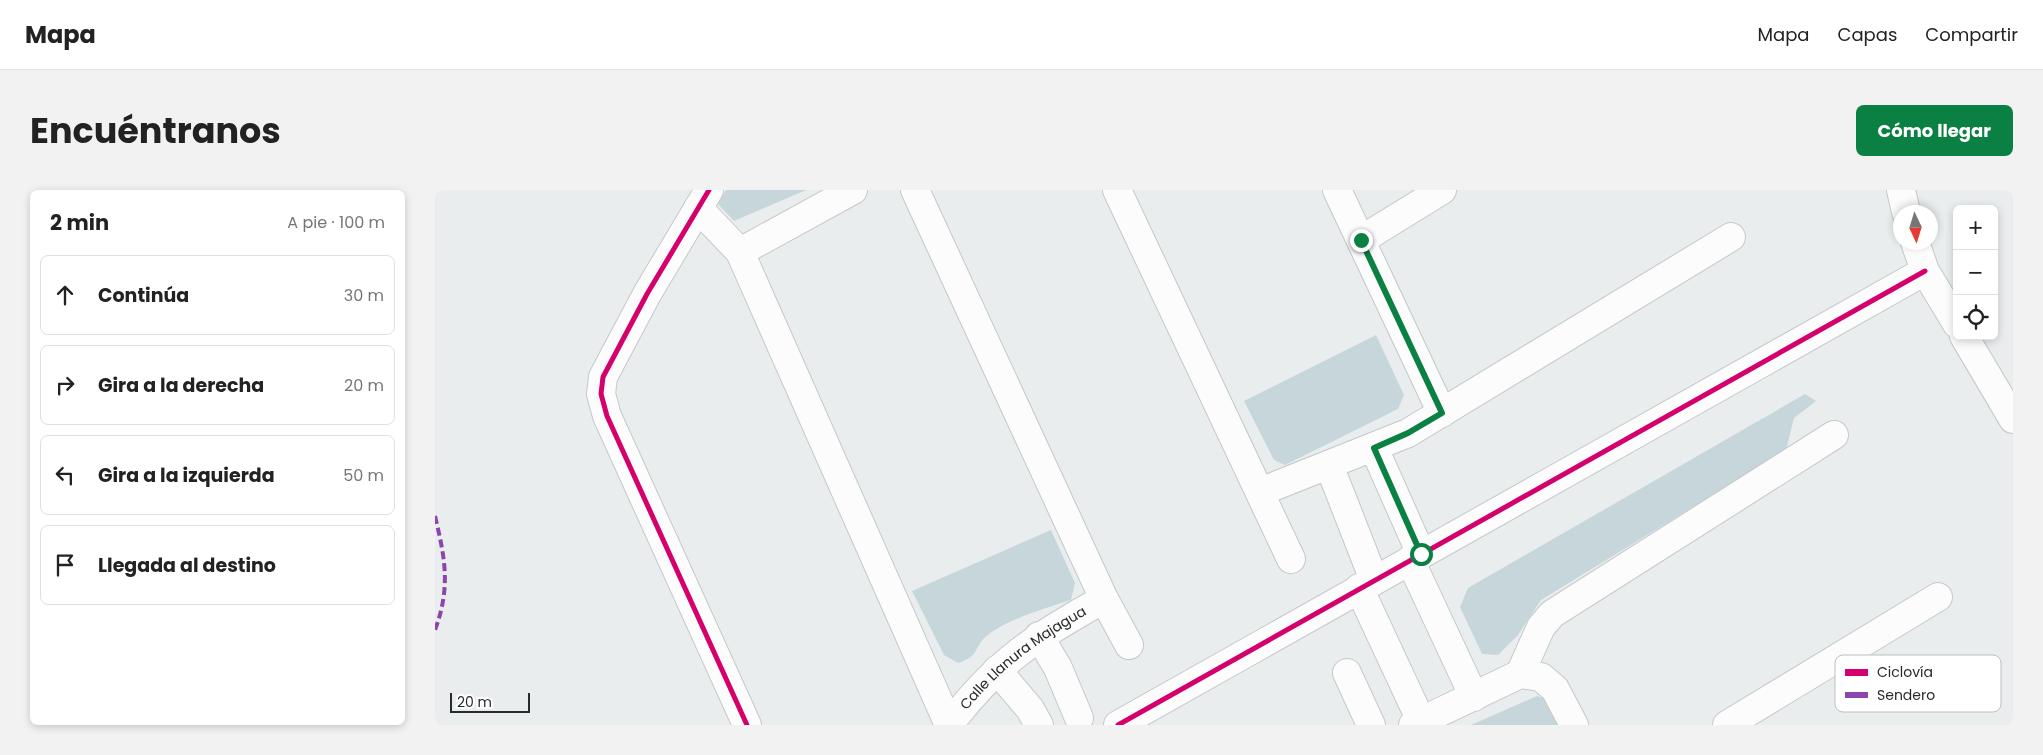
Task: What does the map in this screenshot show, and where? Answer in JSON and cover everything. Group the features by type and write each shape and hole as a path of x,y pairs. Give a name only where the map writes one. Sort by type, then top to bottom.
{"street":[{"path":"740,252 853,190"},
{"path":"915,190 1104,599 1129,645"},
{"path":"1117,190 1291,559"},
{"path":"1337,190 1442,413"},
{"path":"1361,240 1442,190"},
{"path":"1901,190 1904,205"},
{"path":"747,725 607,416 601,394 603,377 647,294 703,199 740,252 949,725"},
{"path":"1260,492 1408,433 1731,237"},
{"path":"1918,250 1925,272 1953,318"},
{"path":"1118,725 1366,584 1925,272"},
{"path":"1966,340 2013,418"},
{"path":"1520,674 1541,627 1552,614 1834,435"},
{"path":"1374,448 1415,557 1474,697"},
{"path":"1329,465 1366,584 1417,723 1520,674 1541,677 1555,689 1574,725"},
{"path":"1843,655 1939,597"},
{"name":"Calle Llanura Majagua","path":"949,725 969,697 997,670 1039,636 1104,599"},
{"path":"1039,636 1058,668 1080,723"},
{"path":"1727,725 1835,660"},
{"path":"997,670 1030,709 1039,725"},
{"path":"1347,673 1371,725"}],"shaded area":[{"path":"726,190 806,190 734,221 718,204"},
{"path":"1376,335 1404,395 1398,409 1285,465 1274,460 1244,401"},
{"path":"1805,394 1816,401 1794,418 1786,450 1541,600 1518,635 1498,655 1482,654 1460,607 1468,588"},
{"path":"1051,530 1075,583 1071,600 1028,614 996,629 983,639 974,654 965,660 958,663 944,655 912,591"},
{"path":"1537,696 1547,699 1558,725 1471,725"}],"marked path":[{"path":"435,516 445,573 443,600 435,630"}],"cycle path":[{"path":"709,190 647,294 603,377 601,394 607,416 747,725"},
{"path":"1118,725 1925,271"}],"route":[{"path":"1361,240 1442,413 1408,433 1374,448 1421,554"}]}
